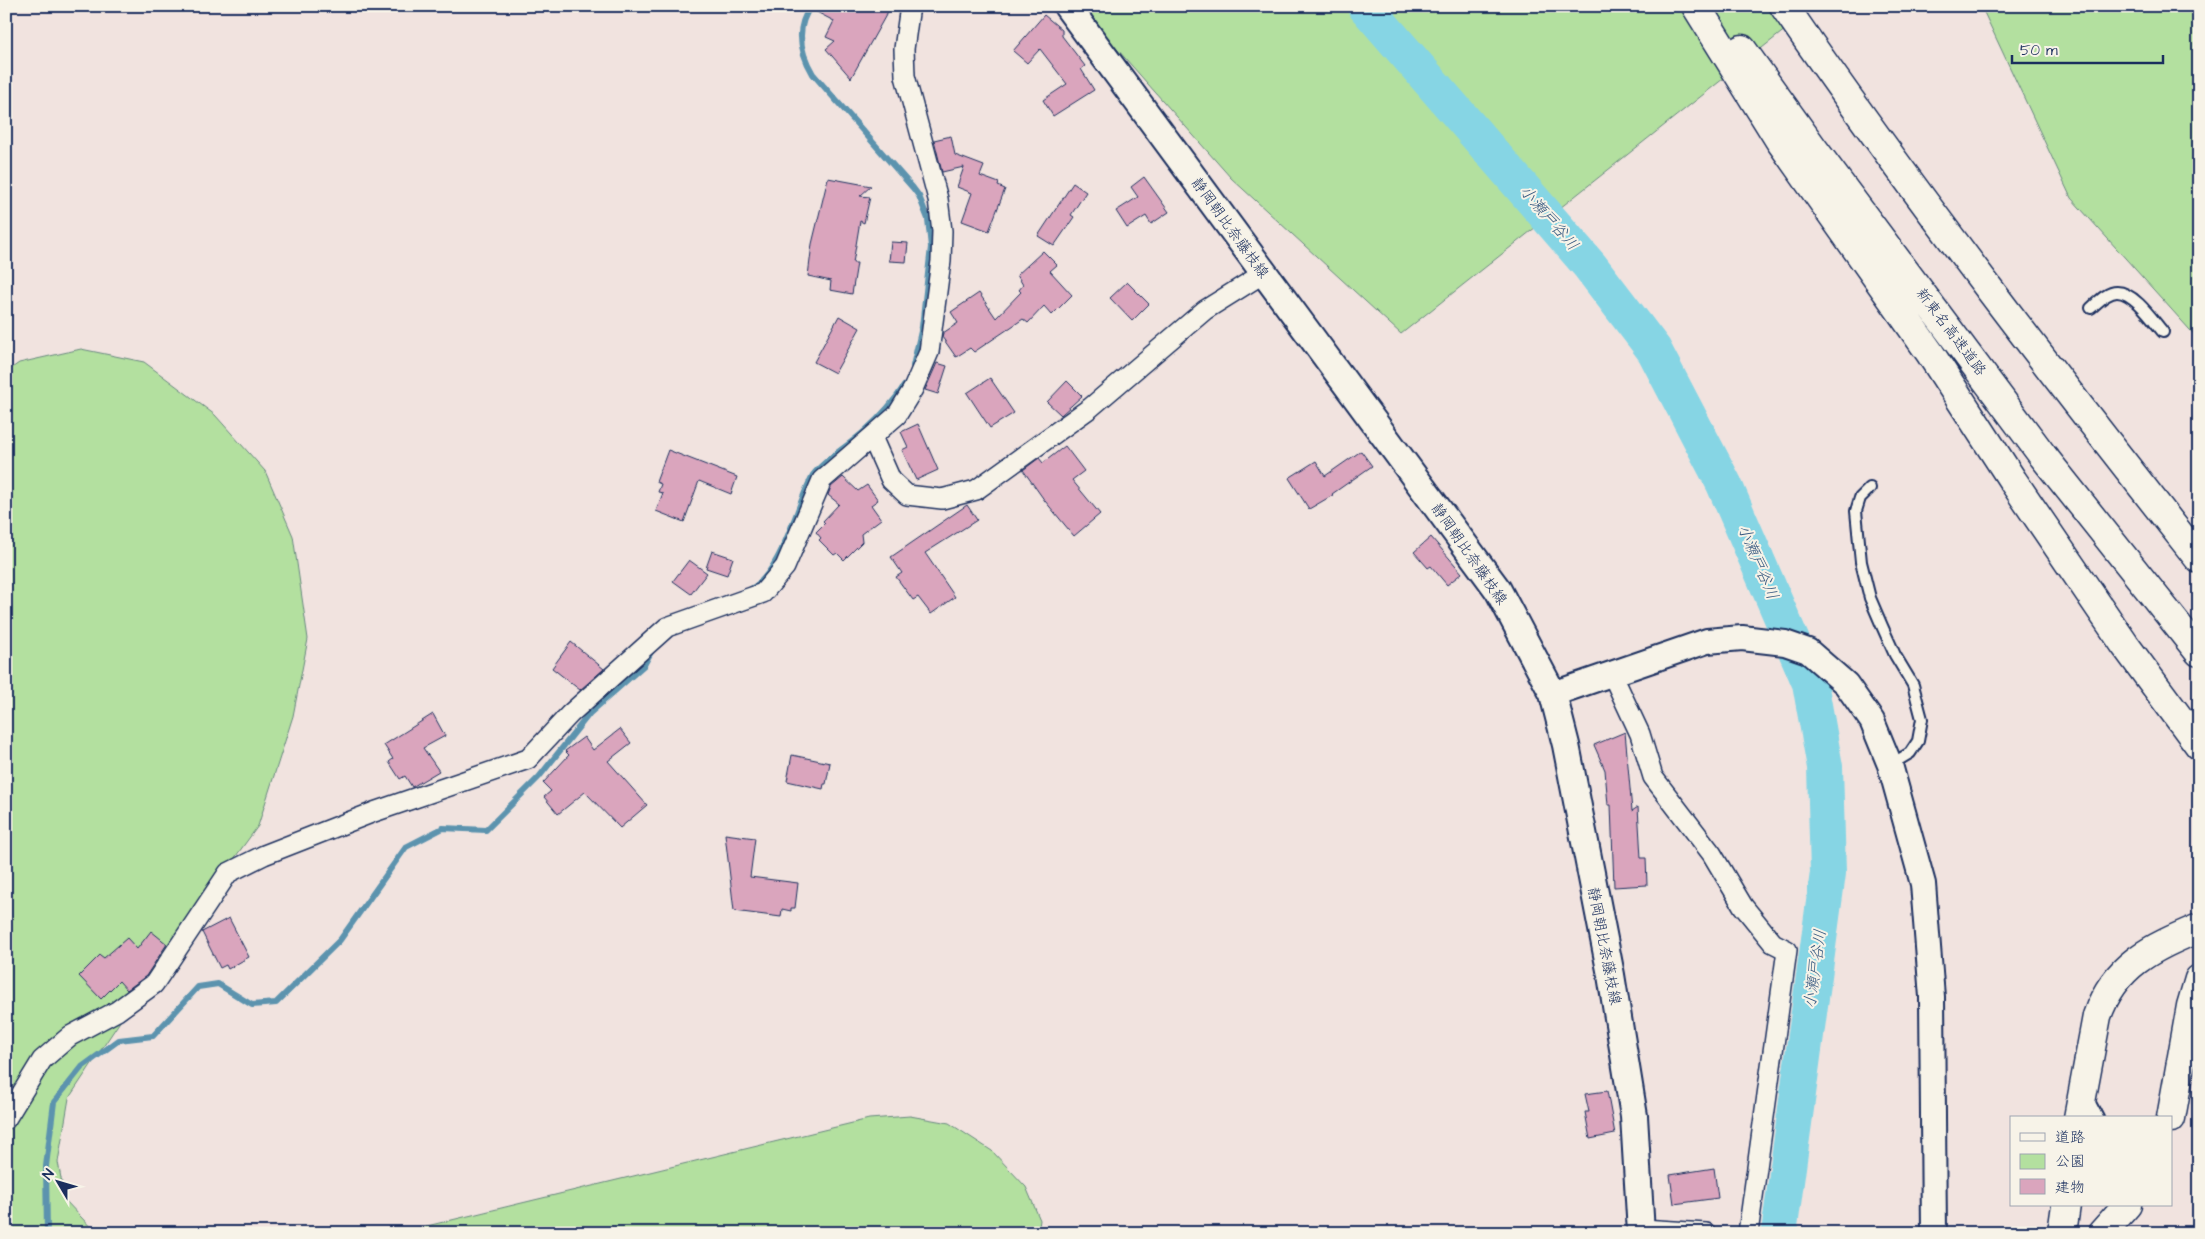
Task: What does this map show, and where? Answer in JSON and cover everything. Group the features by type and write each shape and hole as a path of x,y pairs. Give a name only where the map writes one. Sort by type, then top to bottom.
{"highway":[{"path":"1696,6 1780,140 1930,353 2125,645 2195,742"},
{"name":"新東名高速道路","path":"1712,6 1813,148 2043,456 2199,652"},
{"path":"1784,6 1868,128 1910,184 2064,389 2199,559"},
{"path":"2078,1116 2097,1016 2112,985 2126,968 2141,956 2158,946 2199,928"},
{"path":"2173,1106 2191,1006 2199,979"},
{"path":"2062,1233 2066,1206"},
{"path":"2102,1233 2126,1206"}],"main road":[{"name":"静岡朝比奈藤枝線","path":"1067,6 1498,590 1553,694 1566,745 1609,966 1634,1116 1642,1231"}],"street":[{"path":"6,1119 42,1060 70,1036 117,1011 154,984 228,873 264,856 374,812 528,759 570,714 667,627 763,593 785,567 822,480 897,414 913,389 929,352 942,231 938,199 905,76 904,49 910,6"},
{"path":"872,437 891,480 907,495 942,498 976,490 1090,408 1205,310 1264,273"},
{"path":"1553,694 1707,641 1742,638 1757,639 1785,642 1808,651 1846,684 1872,720 1890,765 1923,894 1932,997 1934,1233"},
{"path":"1612,674 1640,734 1653,777 1712,854 1743,906 1773,943 1787,950 1748,1233"},
{"path":"1642,1231 1706,1233"}],"lane":[{"path":"2091,308 2105,296 2117,292 2130,296 2145,310 2163,332"},
{"path":"1870,488 1860,498 1856,511 1860,562 1870,598 1882,626 1895,655 1914,685 1922,720 1918,741 1910,752 1890,765"},
{"path":"2082,1088 2097,1116"},
{"path":"2162,1116 2173,1106"}],"green space":[{"path":"1079,6 1815,6 1401,334 1231,178"},
{"path":"1981,6 2199,6 2199,340 2071,198"},
{"path":"81,349 144,362 215,415 265,471 293,536 308,639 293,716 258,826 173,942 69,1098 58,1162 65,1200 96,1233 6,1233 6,372 19,363"},
{"path":"910,1116 949,1123 992,1151 1026,1187 1040,1220 1038,1233 398,1233 869,1119"}],"building":[{"path":"805,6 891,6 851,78 826,49 835,41 826,37 834,21"},
{"path":"1044,15 1062,30 1062,36 1085,66 1081,69 1094,90 1053,116 1043,100 1067,84 1040,49 1027,63 1013,51"},
{"path":"951,136 955,155 984,166 980,176 999,183 998,186 1005,189 989,231 962,221 972,193 957,187 964,167 942,172 934,140"},
{"path":"1144,177 1169,212 1151,224 1146,216 1127,228 1116,211 1138,197 1131,187"},
{"path":"828,178 871,186 860,196 870,197 864,223 860,221 853,263 857,263 852,294 830,290 831,281 808,276 812,244"},
{"path":"1073,183 1086,192 1071,215 1074,217 1054,246 1038,236"},
{"path":"891,242 908,243 906,262 889,261"},
{"path":"1043,251 1057,265 1050,271 1072,295 1052,315 1044,306 1028,323 1023,319 974,352 970,348 956,357 942,337 943,333 958,323 951,312 979,293 996,318 1021,292 1019,290 1023,285 1017,275"},
{"path":"1127,282 1149,304 1132,321 1110,298"},
{"path":"839,316 860,328 835,373 814,362"},
{"path":"937,363 947,366 938,394 925,390"},
{"path":"990,378 1014,413 990,428 967,393"},
{"path":"1067,381 1082,396 1061,415 1047,402"},
{"path":"918,424 938,470 916,480 902,450 908,447 901,432"},
{"path":"1065,446 1084,471 1072,480 1100,514 1074,536 1045,501 1023,470 1039,458 1043,463"},
{"path":"668,450 737,477 731,494 699,481 684,522 656,511 663,493 658,492 661,484 656,482"},
{"path":"1361,451 1372,466 1333,495 1309,509 1289,478 1316,461 1325,476"},
{"path":"843,477 858,491 867,485 878,500 871,505 881,519 861,534 862,542 844,560 837,553 834,555 819,540 821,538 816,532 825,523 823,521 839,504 828,495 831,487"},
{"path":"967,505 977,520 925,553 955,597 931,614 918,597 913,600 896,577 902,573 891,557"},
{"path":"1431,537 1462,573 1447,585 1431,566 1428,568 1414,552"},
{"path":"712,551 733,558 727,575 706,568"},
{"path":"689,560 707,573 691,594 673,581"},
{"path":"571,642 604,669 580,690 552,668"},
{"path":"433,714 445,736 423,748 439,771 412,787 405,776 400,779 389,762 393,759 384,745"},
{"path":"620,729 631,743 608,761 647,805 620,828 585,792 558,814 544,797 551,791 543,783 569,755 565,751 584,737 593,750"},
{"path":"1625,732 1632,811 1638,807 1641,858 1646,858 1647,885 1614,887 1611,805 1608,805 1605,770 1594,745"},
{"path":"792,755 830,763 826,784 824,784 823,789 787,781"},
{"path":"725,834 755,838 750,877 798,883 795,908 791,908 791,911 782,909 781,917 734,911"},
{"path":"229,918 249,957 228,969 226,965 220,968 202,932"},
{"path":"151,931 167,944 146,976 127,990 119,981 101,999 79,976 100,955 104,958 127,938 137,949"},
{"path":"1607,1091 1615,1134 1590,1139 1585,1112 1589,1112 1585,1094"},
{"path":"1714,1168 1718,1198 1674,1204 1670,1175"}],"waterway":[{"path":"811,6 803,23 801,40 802,49 813,74 913,188 919,196 928,219 931,247 922,327 913,366"},
{"name":"小瀬戸谷川","path":"1365,6 1590,266 1654,350 1724,484 1810,683 1825,767 1828,873 1779,1233"},
{"path":"751,589 762,580 780,554 813,475 882,415 904,386"},
{"path":"47,1233 46,1166 54,1102 82,1067 119,1040 153,1036 198,987 218,984 252,1005 276,1003 340,940 406,847 443,828 486,830 539,777 590,713 644,665 652,650"}]}
